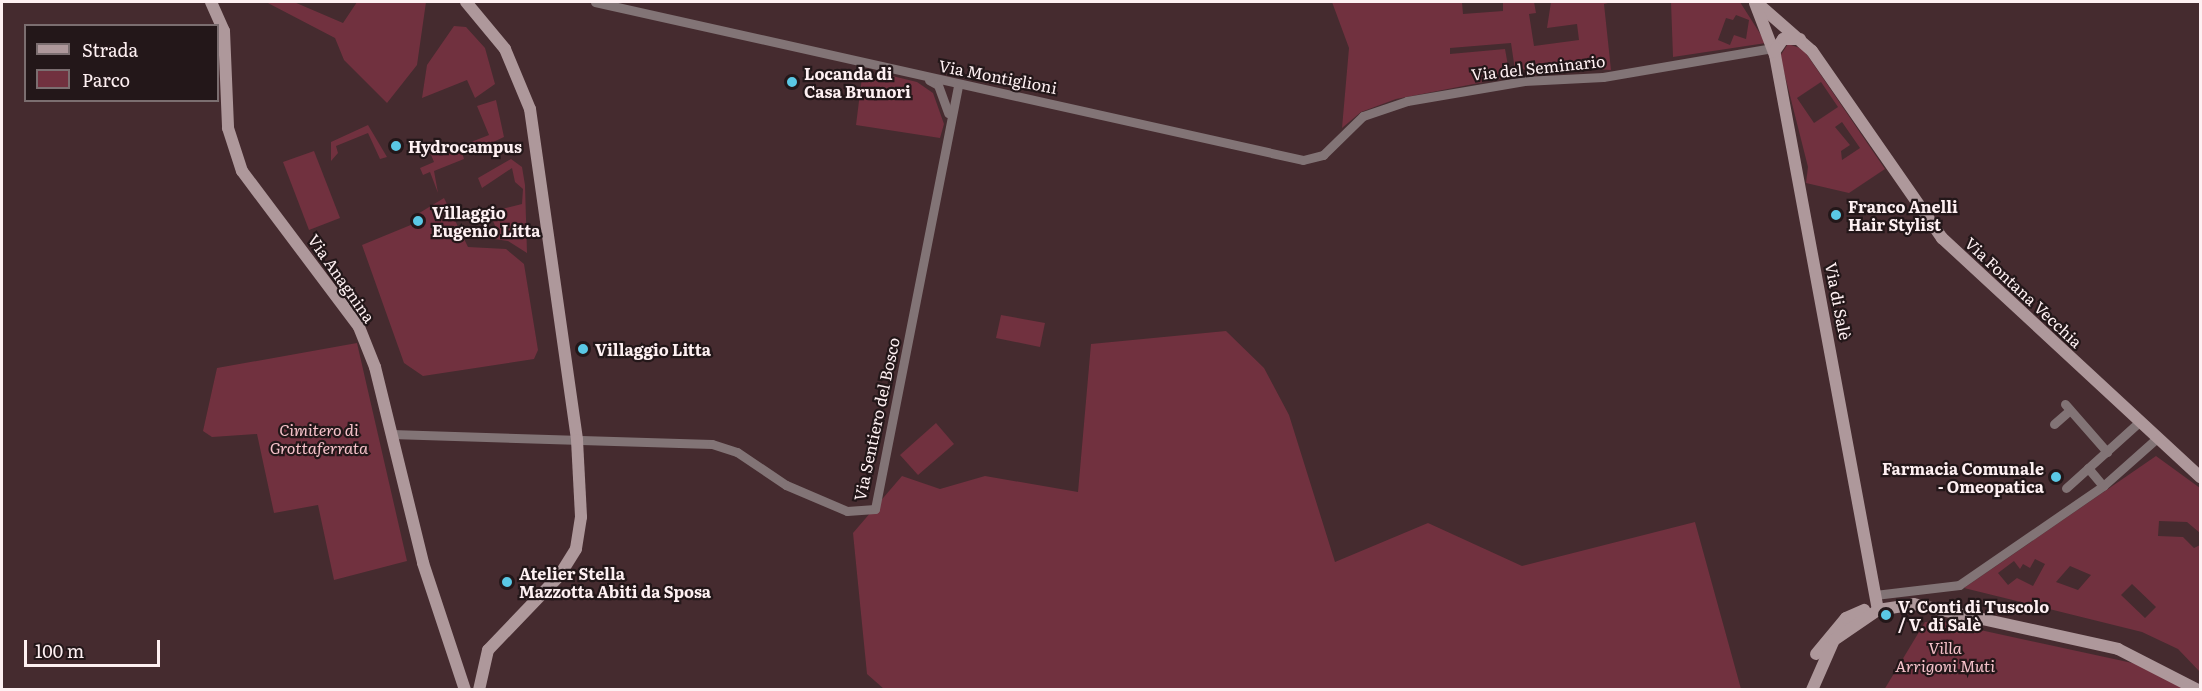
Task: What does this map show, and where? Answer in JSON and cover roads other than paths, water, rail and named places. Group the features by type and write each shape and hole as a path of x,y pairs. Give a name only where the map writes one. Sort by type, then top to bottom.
{"main road":[{"name":"Via Anagnina","path":"211,2 224,31 228,128 242,171 359,327 465,690"},
{"path":"456,664 467,676 478,683 488,650 560,575 576,549 581,517 577,440 530,109 505,49 466,2"},
{"name":"Via Fontana Vecchia","path":"1755,2 1800,39 1939,235 2156,439 2200,477"},
{"name":"Via di Salè","path":"1755,2 1773,50 1876,603"},
{"path":"1773,50 1783,39 1800,39"},
{"path":"1812,690 1834,640 1876,603"},
{"path":"1805,690 1825,639 1846,618 1876,603 1914,604 2118,649 2198,690"}],"street":[{"name":"Via Montiglioni","path":"595,2 1282,156 1303,160 1323,155"},
{"name":"Via del Seminario","path":"1323,155 1363,116 1407,101 1521,82 1603,77 1773,50"},
{"name":"Via Sentiero del Bosco","path":"925,76 938,85 948,103 949,127"},
{"name":"Via Sentiero del Bosco","path":"392,434 712,444 737,452 786,485 848,511 876,509 958,84"},
{"path":"2054,424 2067,407 2107,452"},
{"path":"2066,488 2139,422"},
{"path":"1876,603 1959,585 2103,486 2156,439"},
{"path":"2088,468 2103,486"}],"place":[{"name":"Locanda di Casa Brunori","path":"792,82"},
{"name":"Hydrocampus","path":"396,146"},
{"name":"Franco Anelli Hair Stylist","path":"1836,215"},
{"name":"Villaggio Eugenio Litta","path":"418,221"},
{"name":"Villaggio Litta","path":"583,349"},
{"name":"Farmacia Comunale - Omeopatica","path":"2056,477"},
{"name":"Atelier Stella Mazzotta Abiti da Sposa","path":"507,582"},
{"name":"V. Conti di Tuscolo / V. di Salè","path":"1886,615"}],"park label":[{"name":"Cimitero di Grottaferrata","path":"319,438"},
{"name":"Villa Arrigoni Muti","path":"1945,656"}]}
